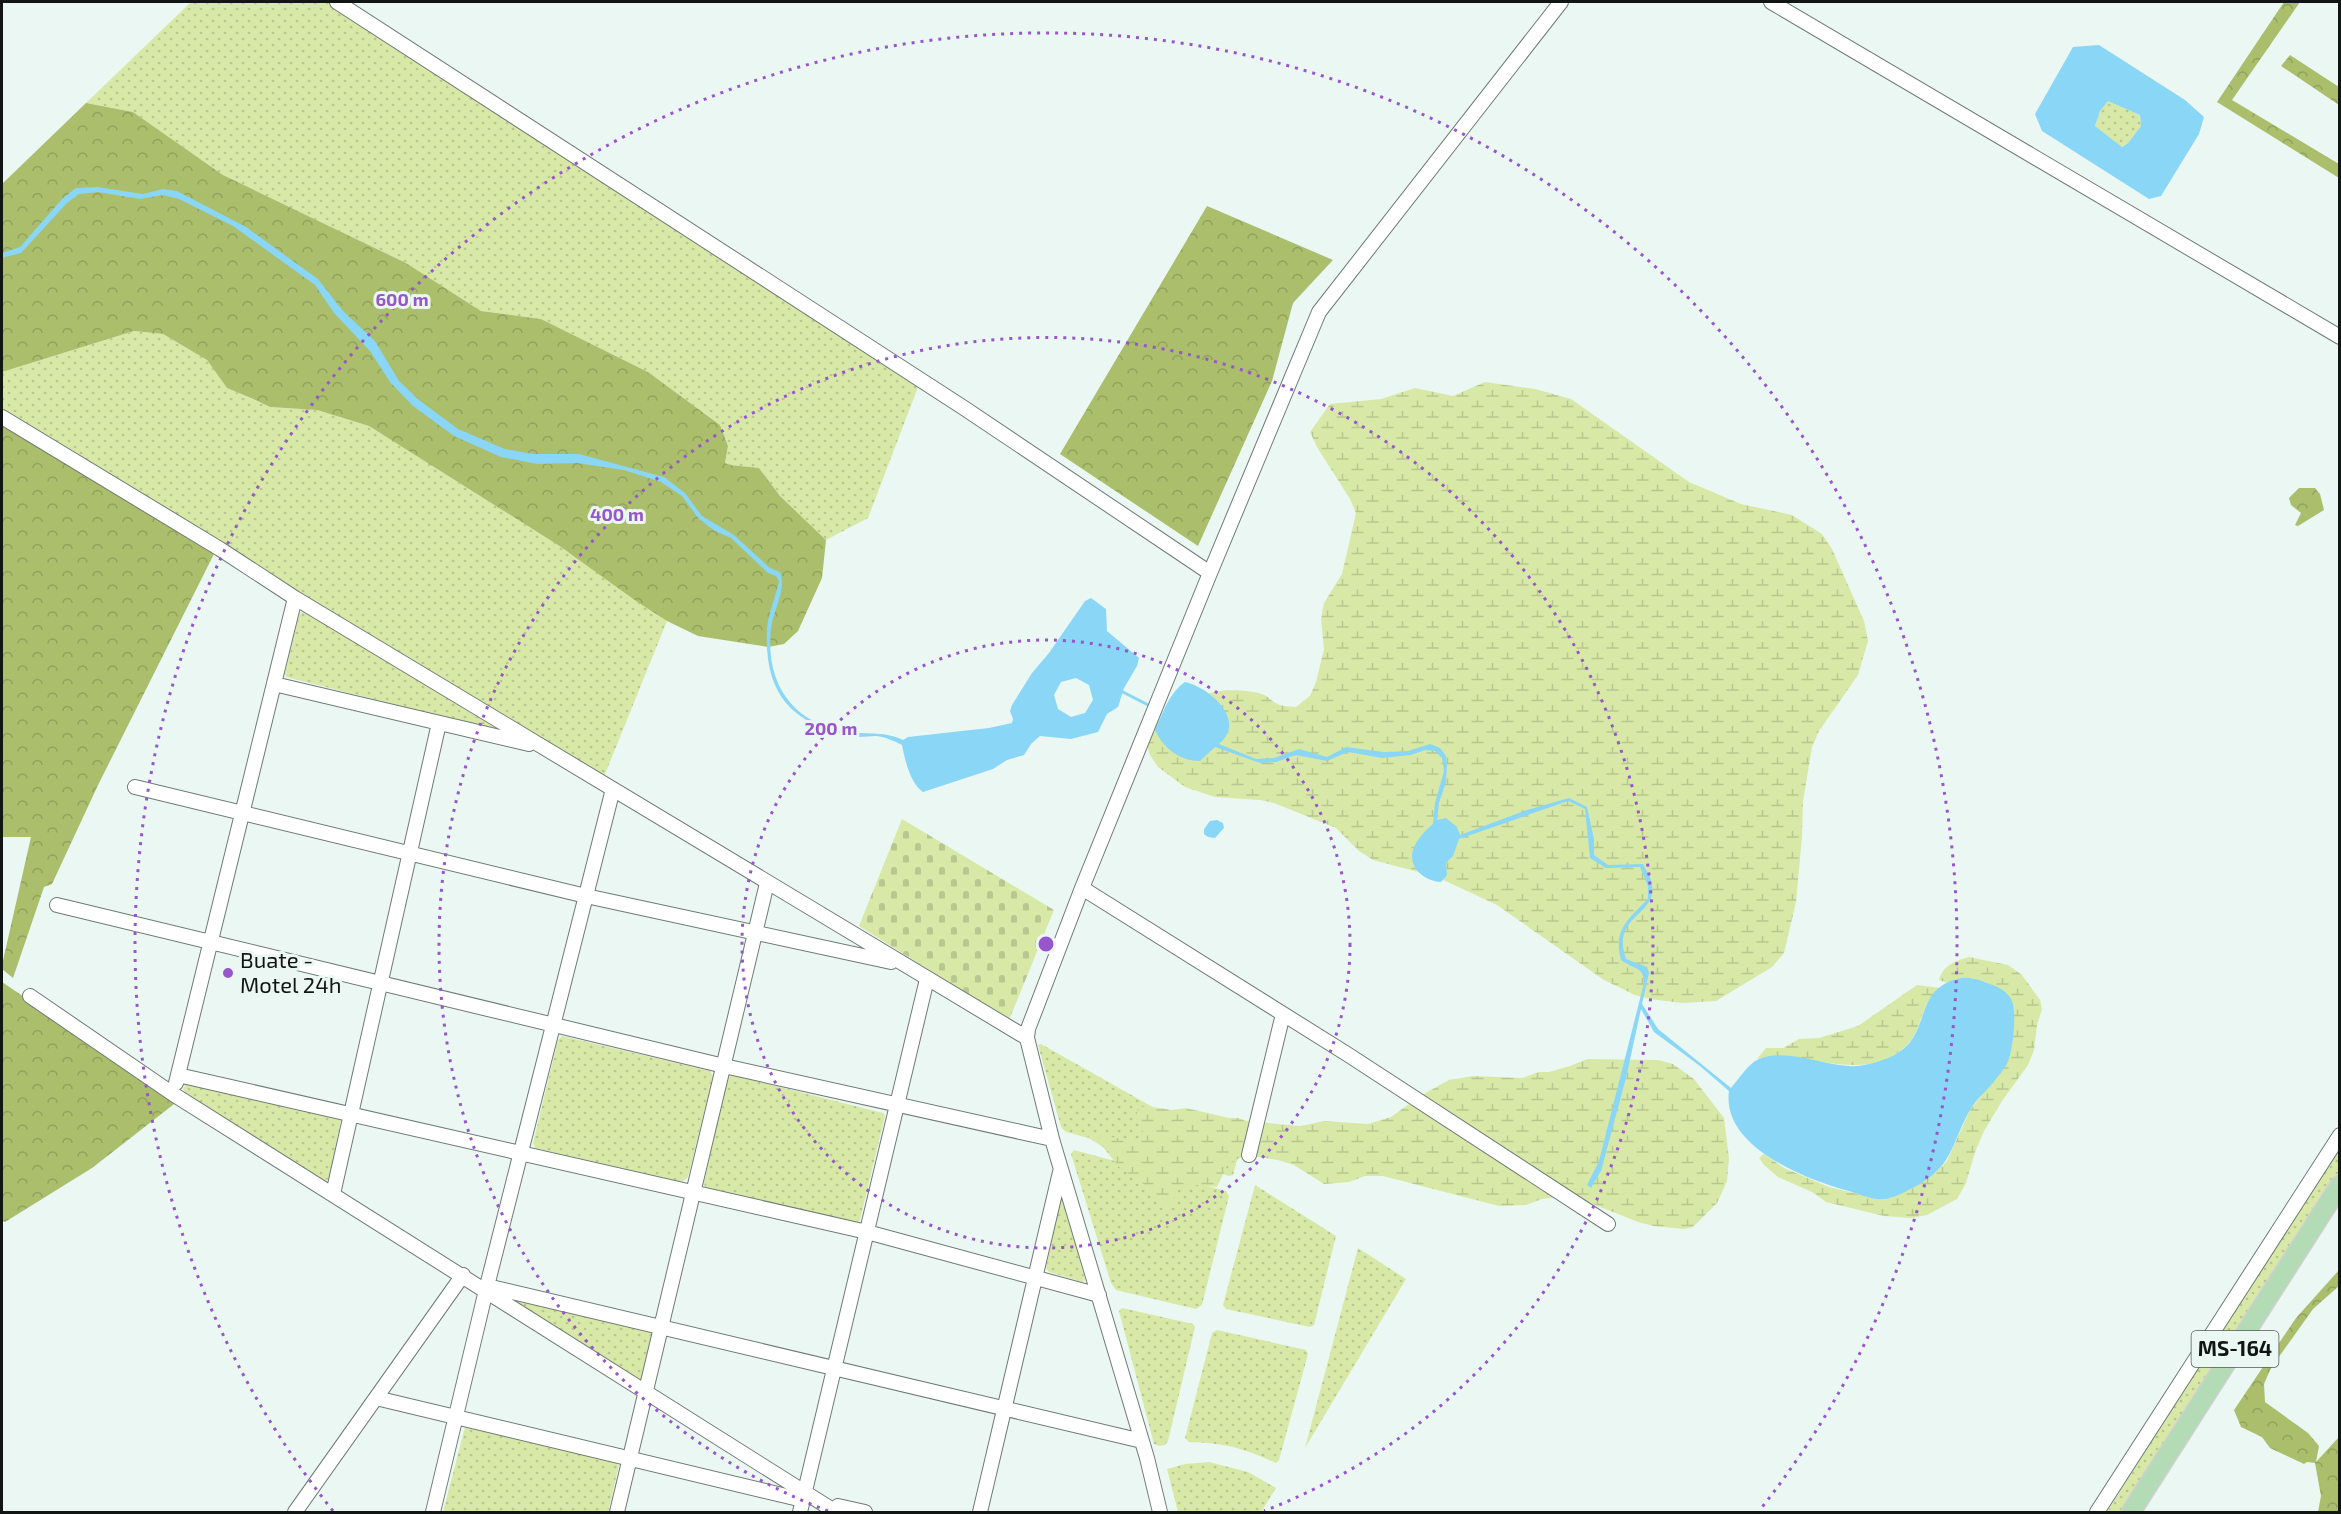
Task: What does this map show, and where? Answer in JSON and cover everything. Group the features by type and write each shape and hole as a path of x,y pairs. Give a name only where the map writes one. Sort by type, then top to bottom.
{"main road":[{"name":"MS-164","path":"2131,1512 2340,1185"}],"street":[{"path":"337,2 964,408 1210,573"},
{"path":"1159,1511 1142,1441 1052,1139 1028,1038 1028,1029 1082,888 1319,312 1561,2"},
{"path":"1771,2 2340,337"},
{"path":"2,417 220,549 295,598 1028,1038"},
{"path":"174,1094 295,598"},
{"path":"274,684 543,747"},
{"path":"333,1194 439,723"},
{"path":"135,787 586,896 902,964"},
{"path":"434,1512 520,1153 613,789"},
{"path":"617,1512 767,883"},
{"path":"1082,888 1283,1014 1608,1224"},
{"path":"57,905 724,1066 1052,1139"},
{"path":"804,1498 927,979"},
{"path":"30,996 174,1094 646,1390 804,1498"},
{"path":"1249,1155 1283,1014"},
{"path":"178,1075 867,1232 1099,1295"},
{"path":"2097,1512 2340,1135"},
{"path":"980,1512 1061,1170"},
{"path":"295,1512 463,1275"},
{"path":"488,1290 661,1327 1142,1441"},
{"path":"376,1398 804,1498 841,1510 865,1512"}],"green space":[{"path":"191,2 329,2 918,387 868,518 826,540 780,496 759,468 725,463 728,446 720,425 648,372 541,319 481,311 406,263 223,175 133,112 86,103"},
{"path":"2284,2 2300,2 2232,100 2339,164 2339,178 2217,102"},
{"path":"2290,55 2339,87 2339,105 2281,66"},
{"path":"2108,100 2140,115 2141,126 2128,143 2121,147 2095,126 2100,111"},
{"path":"86,103 133,112 223,175 406,263 481,311 541,319 648,372 720,425 728,446 725,463 759,468 780,496 826,540 822,578 798,631 784,644 768,647 698,636 667,621 561,547 369,426 317,410 270,407 227,388 207,360 163,334 134,331 2,372 2,184"},
{"path":"1207,206 1333,260 1293,303 1272,381 1198,546 1060,454"},
{"path":"134,331 163,334 207,360 227,388 270,407 317,410 369,426 561,547 667,621 603,779 2,412 2,372"},
{"path":"1485,382 1535,389 1571,399 1689,482 1741,504 1792,515 1822,534 1832,549 1864,621 1868,641 1858,675 1819,731 1812,747 1803,801 1796,902 1784,953 1772,967 1716,1001 1682,1003 1635,995 1604,980 1497,905 1437,877 1373,860 1359,851 1336,828 1274,803 1215,797 1185,787 1158,767 1150,755 1145,739 1155,725 1180,704 1196,697 1229,690 1246,691 1262,694 1280,705 1296,707 1310,696 1324,649 1321,619 1324,603 1342,574 1356,513 1310,432 1330,404 1381,399 1415,388 1453,396"},
{"path":"2,414 215,552 99,783 52,884 44,887 13,978 2,969 2,965 31,837 2,837"},
{"path":"2299,488 2315,488 2320,494 2324,510 2298,526 2295,525 2301,513 2291,505 2289,498"},
{"path":"303,611 495,727 496,730 286,677 299,615"},
{"path":"902,819 1054,910 1009,1020 859,926"},
{"path":"1969,957 2008,965 2022,975 2040,1000 2042,1009 2037,1025 2034,1050 2028,1065 1984,1131 1966,1183 1957,1199 1927,1215 1911,1218 1884,1216 1826,1202 1812,1192 1778,1177 1764,1165 1759,1158 1764,1154 1784,1168 1829,1187 1890,1198 1913,1188 1934,1174 1947,1161 1970,1110 2007,1063 2012,1045 2014,1009 1973,978 1956,979 1948,983 1939,980 1947,967"},
{"path":"2,982 178,1101 92,1168 5,1222 2,1221"},
{"path":"1917,985 1940,988 1928,1002 1911,1041 1888,1058 1871,1064 1852,1065 1795,1058 1757,1059 1766,1048 1783,1048 1799,1039 1819,1038 1858,1026"},
{"path":"562,1036 710,1071 713,1076 688,1177 682,1182 535,1148 533,1143 558,1040"},
{"path":"1041,1044 1236,1154 1238,1157 1233,1175 1229,1176 1066,1132 1061,1127 1038,1045"},
{"path":"1587,1059 1658,1060 1673,1064 1694,1079 1724,1118 1729,1158 1727,1181 1717,1203 1693,1227 1684,1229 1638,1222 1570,1195 1542,1199 1526,1205 1499,1206 1383,1176 1365,1176 1349,1182 1324,1184 1294,1165 1251,1156 1242,1157 1228,1164 1217,1187 1198,1185 1180,1187 1168,1208 1151,1189 1119,1167 1103,1147 1087,1137 1099,1136 1138,1141 1144,1134 1136,1117 1138,1108 1146,1106 1172,1110 1186,1108 1247,1121 1300,1126 1325,1121 1368,1124 1391,1117 1420,1096 1449,1080 1473,1076 1522,1078 1570,1066"},
{"path":"732,1075 883,1113 885,1116 860,1220 857,1223 705,1188 704,1183 727,1080"},
{"path":"186,1083 341,1119 329,1179 323,1181 186,1094 183,1089"},
{"path":"2339,1145 2339,1172 2123,1512 2107,1512"},
{"path":"1074,1150 1226,1191 1229,1196 1202,1305 1196,1309 1116,1290 1111,1283 1071,1154"},
{"path":"1255,1185 1336,1236 1314,1325 1310,1327 1226,1309 1223,1305"},
{"path":"1061,1196 1063,1196 1085,1280 1083,1282 1049,1272 1046,1268"},
{"path":"1358,1248 1406,1279 1305,1448"},
{"path":"2339,1270 2339,1286 2313,1309 2271,1368 2264,1384 2265,1402 2308,1433 2319,1446 2316,1462 2339,1437 2339,1512 2318,1512 2321,1496 2315,1463 2304,1464 2270,1448 2262,1437 2241,1427 2234,1410 2296,1318"},
{"path":"505,1297 653,1330 643,1380 641,1380"},
{"path":"1122,1308 1193,1324 1195,1327 1168,1441 1165,1445 1154,1444 1119,1311"},
{"path":"1217,1330 1306,1350 1308,1354 1279,1460 1276,1463 1234,1447 1189,1442 1185,1438 1212,1333"},
{"path":"465,1427 617,1463 619,1465 608,1512 443,1512"},
{"path":"1209,1462 1248,1472 1276,1488 1261,1512 1178,1512 1167,1469 1185,1464"}],"water":[{"path":"2099,45 2185,100 2204,117 2199,134 2161,196 2149,199 2042,131 2035,114 2073,47","holes":["2108,101 2140,115 2141,126 2122,147 2095,126 2100,111"]},
{"path":"97,187 143,194 163,189 177,191 246,227 318,279 343,311 375,341 399,381 419,400 458,429 505,449 533,454 579,454 664,477 685,493 702,516 734,535 770,568 780,572 781,593 771,629 770,649 773,667 778,684 787,698 798,711 813,721 830,728 890,735 903,740 908,737 989,728 1012,723 1010,711 1012,705 1032,673 1049,653 1085,601 1091,598 1106,609 1107,631 1139,658 1124,688 1118,707 1107,714 1098,732 1071,739 1040,736 1024,755 1007,760 993,769 923,792 911,777 902,745 876,736 852,737 828,730 796,713 784,701 770,670 767,651 770,611 779,581 731,538 715,531 699,519 682,496 661,482 624,470 577,463 537,464 501,457 454,436 413,406 390,382 370,351 334,313 315,285 233,226 179,199 163,195 140,199 98,192 79,194 67,203 21,253 2,258 2,253 20,247 63,198 76,188","holes":["1076,678 1089,685 1093,700 1085,713 1071,717 1058,709 1054,695 1061,682"]},
{"path":"1185,682 1195,685 1215,698 1227,716 1229,725 1227,735 1219,744 1256,759 1274,758 1299,749 1327,757 1346,747 1384,752 1408,751 1430,744 1440,748 1446,756 1447,765 1446,782 1439,803 1437,820 1446,818 1457,827 1460,835 1527,810 1569,798 1587,807 1594,839 1594,855 1608,865 1643,864 1650,879 1652,893 1649,902 1625,932 1623,944 1626,959 1647,967 1649,973 1642,1004 1658,1029 1731,1088 1751,1064 1770,1056 1792,1056 1853,1066 1861,1066 1889,1057 1910,1042 1918,1029 1927,1003 1938,989 1946,983 1965,978 1976,979 1998,987 2008,994 2012,1001 2014,1032 2007,1064 1973,1106 1944,1163 1936,1172 1898,1195 1887,1199 1875,1199 1814,1180 1772,1159 1753,1145 1739,1129 1730,1111 1729,1091 1654,1032 1641,1009 1626,1078 1601,1171 1591,1188 1587,1185 1599,1161 1643,987 1643,975 1639,970 1621,960 1619,950 1619,941 1624,926 1648,899 1648,886 1640,867 1606,868 1590,858 1585,809 1568,801 1459,839 1453,856 1446,863 1447,875 1441,882 1426,878 1417,871 1412,855 1414,846 1433,824 1435,803 1444,771 1442,758 1435,751 1425,750 1411,755 1382,758 1348,752 1327,761 1296,755 1276,762 1260,763 1215,747 1200,761 1186,759 1167,748 1155,730 1171,697"},
{"path":"1217,820 1223,823 1224,828 1215,838 1208,837 1204,834 1204,829 1210,821"}],"waterway":[{"path":"1121,691 1152,707"}],"place":[{"name":"Buate - Motel 24h","path":"228,973"}]}
